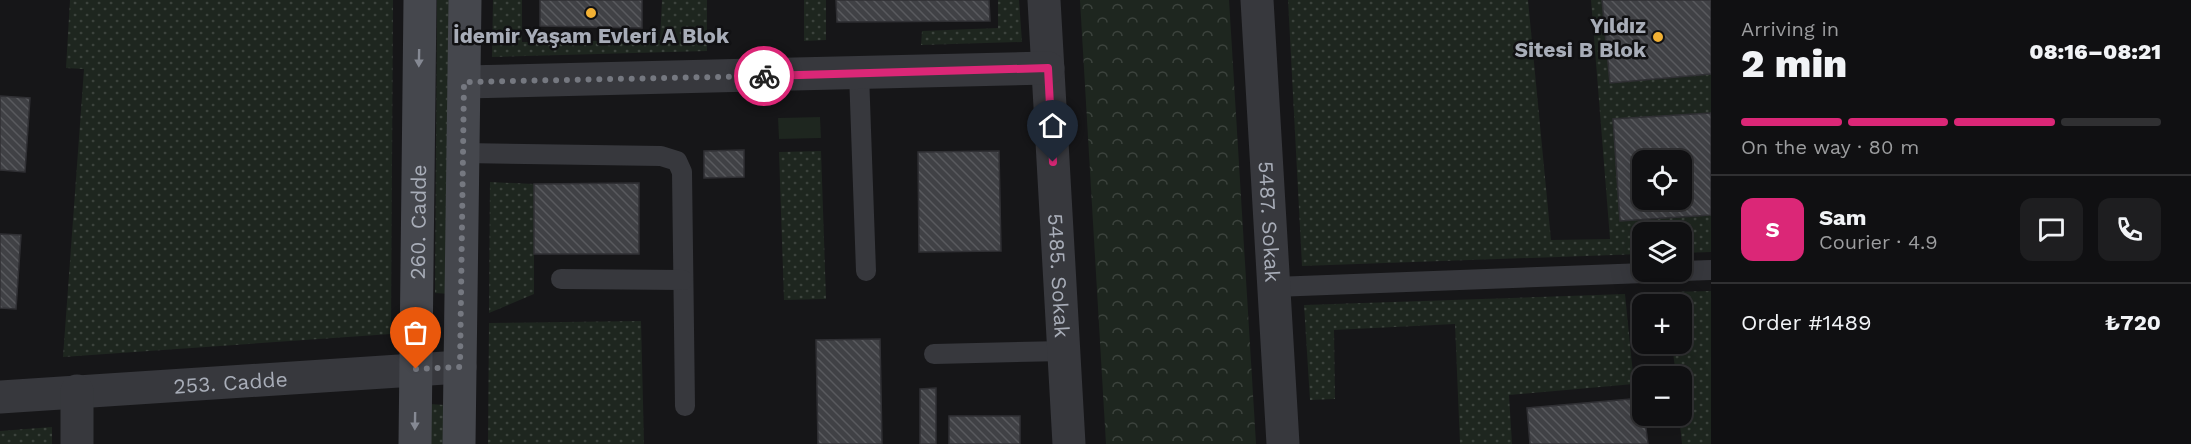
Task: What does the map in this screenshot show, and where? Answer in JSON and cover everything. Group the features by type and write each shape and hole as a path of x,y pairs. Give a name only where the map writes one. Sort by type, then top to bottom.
{"street":[{"name":"260. Cadde","path":"415,444 420,0"},
{"path":"459,444 465,0"},
{"name":"5485. Sokak","path":"1044,0 1069,444"},
{"name":"5487. Sokak","path":"1257,0 1283,444"},
{"path":"464,82 1048,68"},
{"name":"253. Cadde","path":"0,397 460,367"},
{"path":"76,444 77,391"}],"lane":[{"path":"859,73 866,271"},
{"path":"462,153 661,156 677,161 682,172 685,406"},
{"path":"1692,271 1711,270"},
{"path":"1274,287 1632,274"},
{"path":"561,279 683,280"},
{"path":"934,354 1064,351"}],"green space":[{"path":"70,0 393,0 391,334 63,357 84,69 66,68"},
{"path":"437,0 452,0 450,294 435,293"},
{"path":"493,0 522,0 522,42 660,40 662,0 707,0 707,51 492,57"},
{"path":"804,0 826,0 826,40 804,41"},
{"path":"998,0 1019,0 1022,42 921,45 922,31 998,28"},
{"path":"1080,0 1229,0 1256,444 1106,444"},
{"path":"1288,0 1528,0 1551,240 1610,239 1591,0 1711,0 1711,252 1692,253 1692,222 1632,222 1632,254 1302,266"},
{"path":"820,117 821,138 779,139 778,118"},
{"path":"821,151 826,299 784,300 779,152"},
{"path":"490,182 534,184 534,294 489,313"},
{"path":"1711,291 1711,444 1682,444 1680,426 1692,426 1692,366 1675,366 1673,354 1692,354 1692,294 1667,294 1667,292"},
{"path":"1625,294 1632,384 1509,395 1512,444 1460,444 1455,324 1334,330 1335,399 1310,400 1304,305"},
{"path":"641,321 644,444 488,444 489,323"},
{"path":"430,404 445,405 444,444 429,444"},
{"path":"52,427 52,444 0,444 0,431"}],"building":[{"name":"İdemir Yaşam Evleri A Blok","path":"540,0 642,0 642,28 540,26"},
{"path":"836,0 989,0 990,21 837,22"},
{"name":"Yıldız Sitesi B Blok","path":"1602,0 1711,0 1711,74 1610,83"},
{"path":"0,96 30,98 25,172 0,170"},
{"path":"1711,113 1711,215 1620,221 1613,119"},
{"path":"744,150 744,177 704,178 704,151"},
{"path":"999,151 1001,251 919,252 918,152"},
{"path":"639,183 639,254 534,254 534,184"},
{"path":"0,234 21,235 16,309 0,308"},
{"path":"880,339 882,444 818,444 816,340"},
{"path":"936,388 936,444 920,444 920,389"},
{"path":"1632,399 1632,426 1646,426 1648,444 1530,444 1527,408"},
{"path":"949,416 1020,416 1020,444 949,444"}],"way so far":[{"path":"416,369 460,367 464,82 764,76"}],"place":[{"name":"İdemir Yaşam Evleri A Blok","path":"591,13"},
{"name":"Yıldız Sitesi B Blok","path":"1658,37"}],"route":[{"path":"764,76 1048,68 1053,162"}]}
